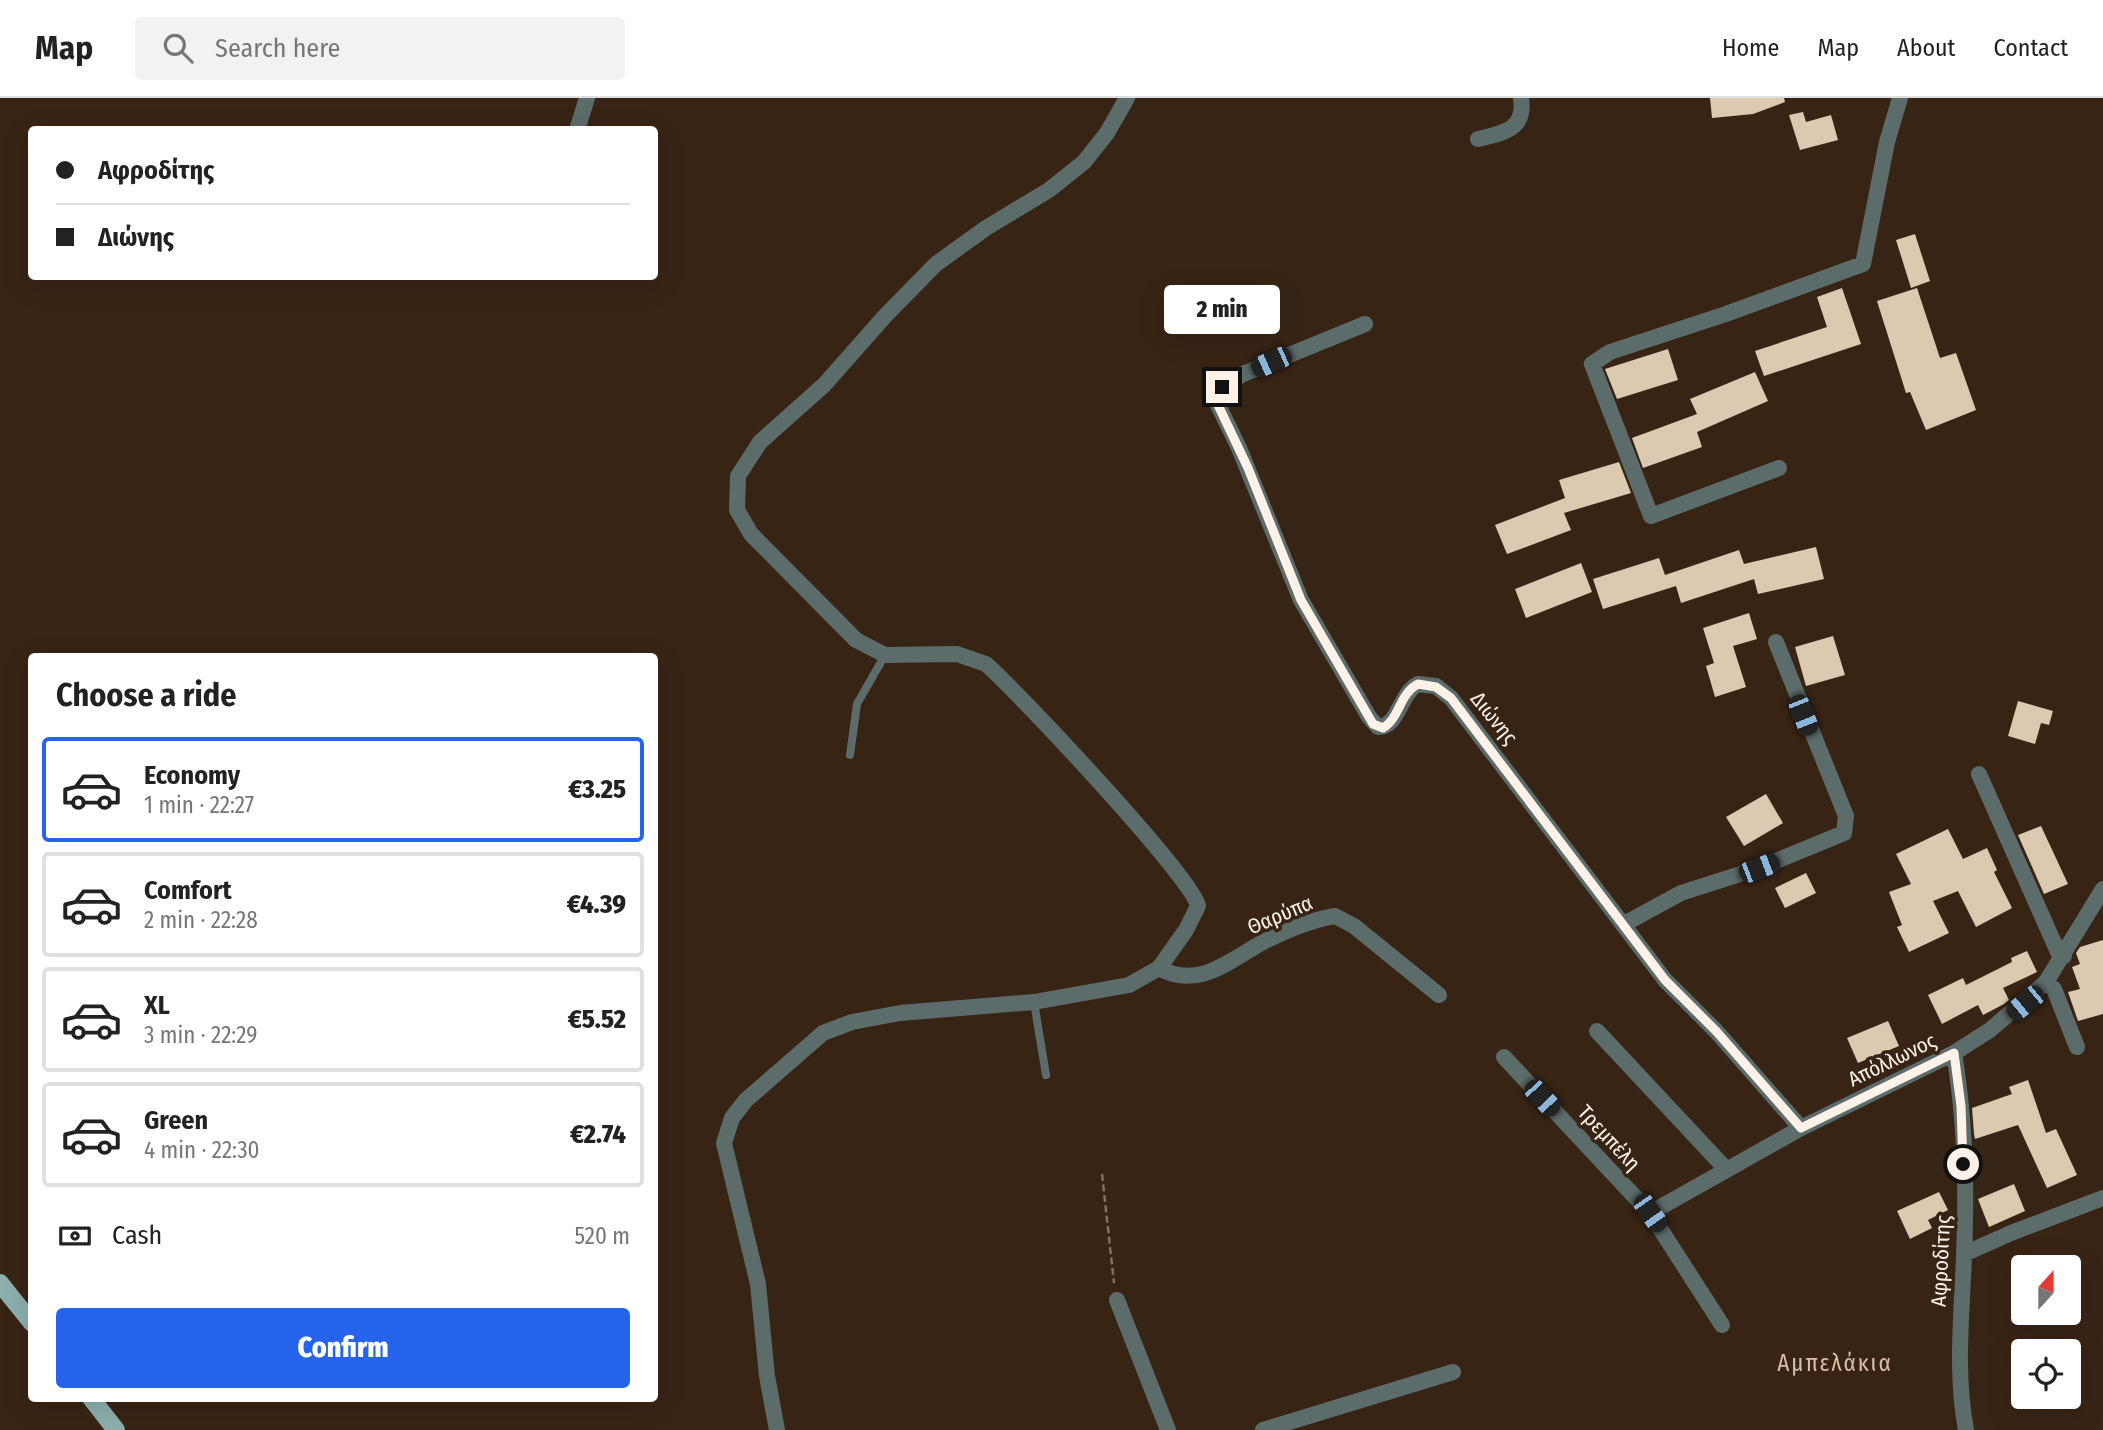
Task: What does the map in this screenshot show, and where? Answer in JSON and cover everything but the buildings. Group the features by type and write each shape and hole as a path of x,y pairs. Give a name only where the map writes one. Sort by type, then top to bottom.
{"main road":[{"path":"0,1283 28,1318"},
{"path":"94,1402 116,1430"}],"street":[{"path":"578,126 587,98"},
{"path":"777,1430 767,1376 758,1284 724,1143 732,1118 746,1100 823,1033 852,1022 900,1013 1034,1002 1129,985 1159,968 1186,930 1198,906 1192,890 1158,850 986,664 957,654 885,655 856,640 751,534 737,510 738,476 760,442 824,385 885,316 936,264 986,228 1049,190 1084,162 1102,141 1127,98"},
{"path":"1478,139 1514,128 1522,116 1521,98"},
{"path":"1779,468 1651,516 1592,364 1609,352 1726,314 1863,264 1887,142 1900,98"},
{"name":"Διώνης","path":"1365,324 1243,374 1225,384 1219,392 1218,405 1245,460 1301,600 1369,718 1378,727 1392,721 1405,695 1418,684 1436,687 1451,698 1665,980 1716,1031 1801,1128"},
{"path":"1624,924 1681,893 1759,868 1844,833 1846,816 1776,642"},
{"path":"1979,774 2058,952 2064,956"},
{"name":"Απόλλωνος","path":"1650,1213 1725,1168 1801,1128 1954,1053 2006,1018 2046,982 2103,889"},
{"name":"Θαρύπα","path":"1159,968 1180,977 1205,975 1284,932 1335,916 1350,922 1440,995"},
{"path":"2046,982 2054,989 2077,1047"},
{"path":"1597,1031 1725,1168"},
{"name":"Αφροδίτης","path":"1954,1053 1961,1106 1964,1254 1958,1328 1966,1430"},
{"name":"Τρεμπέλη","path":"1504,1057 1650,1213 1722,1325"},
{"path":"1964,1254 2103,1198"},
{"path":"1117,1300 1168,1430"},
{"path":"1263,1430 1453,1372"}],"lane":[{"path":"850,755 857,704 885,655"},
{"path":"1034,1002 1046,1075"}],"path":[{"path":"1102,1174 1117,1300"}],"district":[{"name":"Αμπελάκια","path":"1835,1363"}],"route":[{"path":"1222,387 1218,405 1248,468 1301,600 1373,724 1383,728 1387,726 1405,695 1418,684 1429,684 1444,691 1505,765 1526,797 1665,980 1716,1031 1801,1128 1954,1053 1961,1106 1963,1164"}]}
